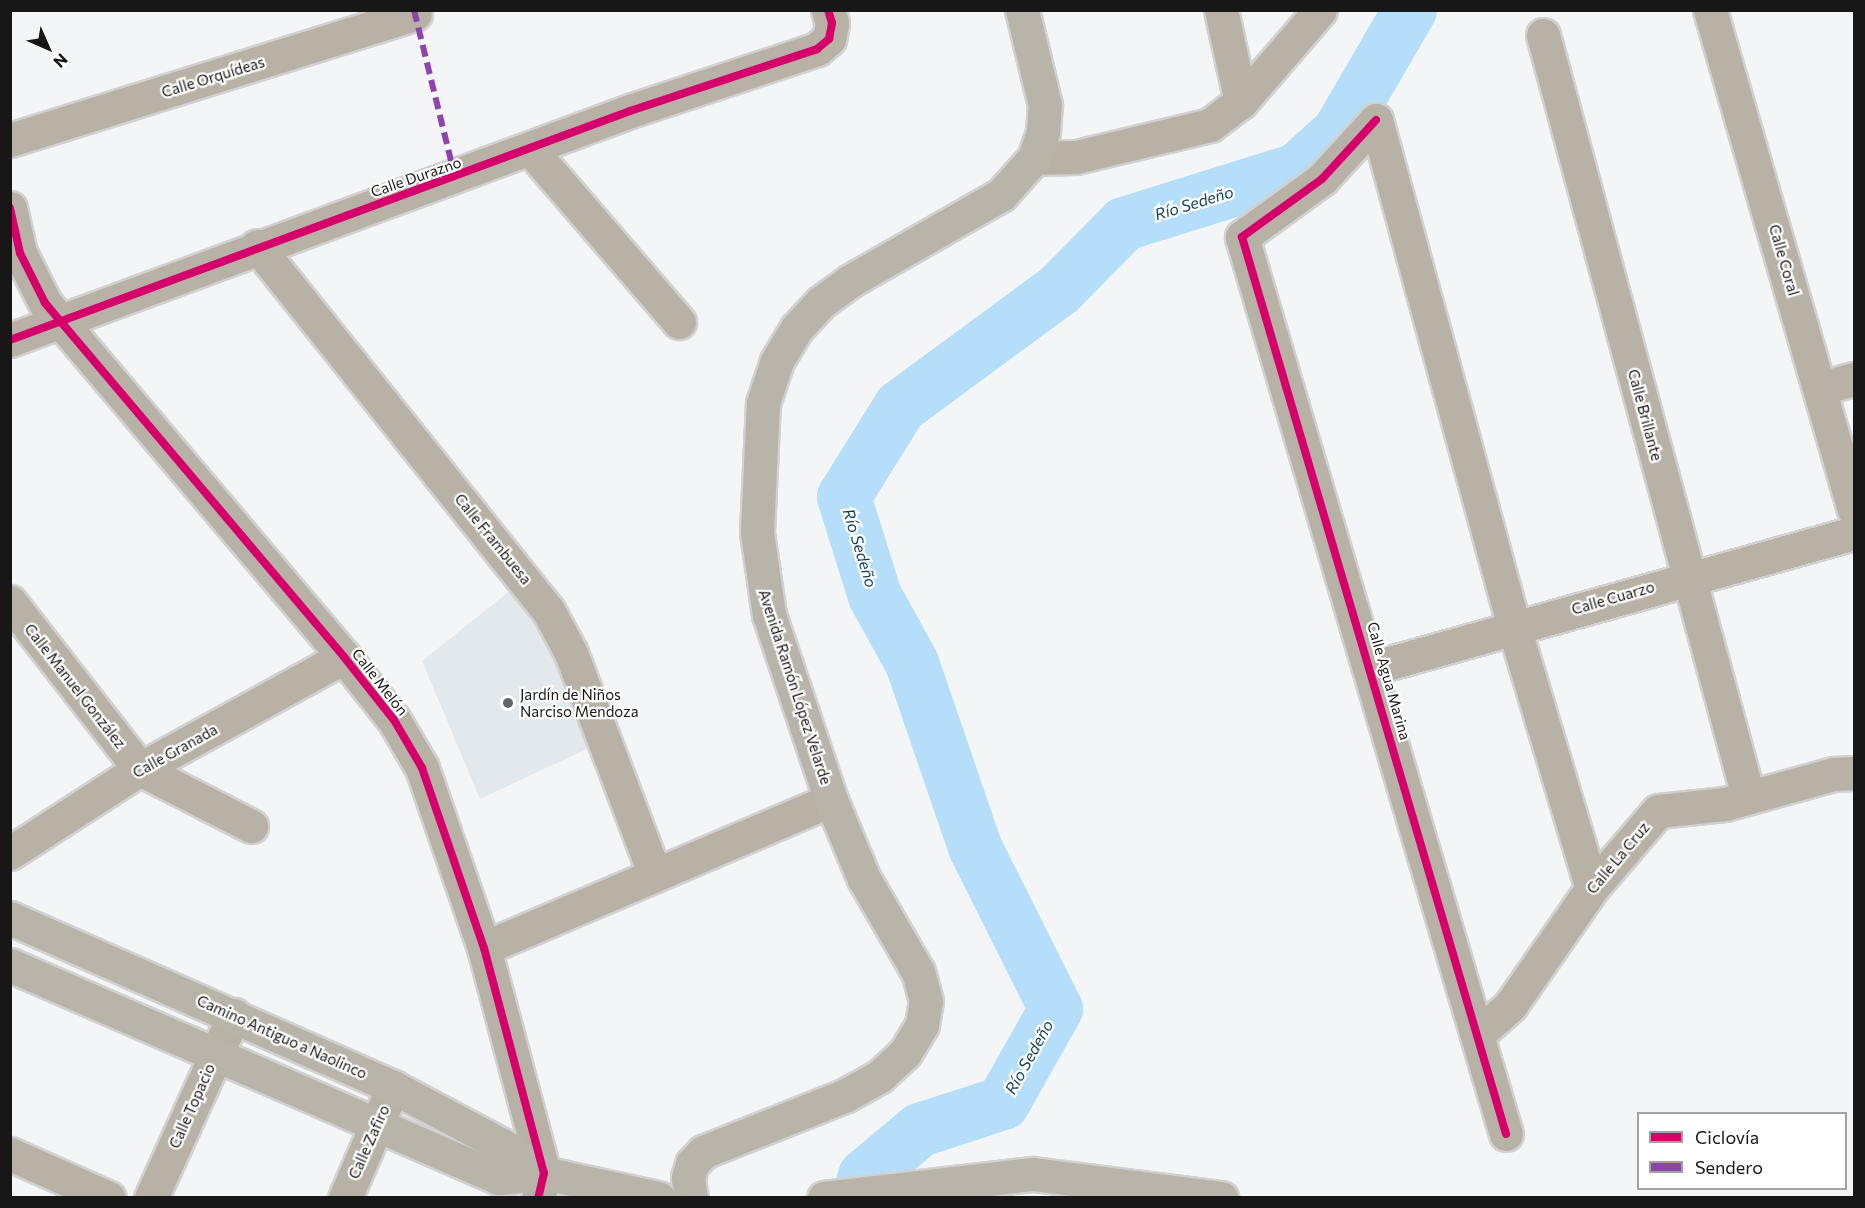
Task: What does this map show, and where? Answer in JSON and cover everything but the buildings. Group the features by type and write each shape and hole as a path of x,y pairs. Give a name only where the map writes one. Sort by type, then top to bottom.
{"main road":[{"name":"Avenida Ramón López Velarde","path":"691,1197 690,1171 703,1152 846,1095 880,1076 905,1053 922,1025 926,1001 918,972 864,879 831,800 769,615 760,571 757,533 763,403 777,361 797,328 820,303 850,281 1001,195 1034,158 1043,132 1045,105 1022,10"},
{"name":"Camino Antiguo a Naolinco","path":"10,918 393,1087 511,1150 541,1185"},
{"name":"Camino Antiguo a Naolinco","path":"10,965 499,1178 541,1185 658,1197"},
{"path":"824,1197 1033,1174 1221,1197"}],"street":[{"path":"1221,10 1241,102"},
{"path":"1034,158 1076,158 1210,125 1241,102 1320,10"},
{"name":"Calle Coral","path":"1710,10 1822,388 1854,510"},
{"name":"Calle Orquídeas","path":"10,140 415,14"},
{"name":"Calle Durazno","path":"10,340 257,246 531,150 630,111 817,49 828,25"},
{"name":"Calle Brillante","path":"1543,34 1748,796"},
{"name":"Calle Agua Marina","path":"1506,1134 1372,668 1242,237 1322,179 1376,120 1514,627"},
{"path":"531,150 679,322"},
{"name":"Calle Melón","path":"10,208 20,253 31,278 61,322 344,657 394,720 422,768 484,948 541,1185"},
{"name":"Calle Frambuesa","path":"257,246 548,610 571,653 655,875"},
{"path":"1822,388 1854,379"},
{"name":"Calle Cuarzo","path":"1372,668 1688,577 1854,533"},
{"name":"Calle Manuel González","path":"10,602 140,770"},
{"path":"1514,627 1592,888"},
{"name":"Calle Granada","path":"10,853 140,770 344,657"},
{"path":"140,770 251,826"},
{"name":"Calle La Cruz","path":"1478,1035 1510,1006 1592,888 1658,811 1725,804 1833,774 1854,773"},
{"path":"484,948 831,800"},
{"name":"Calle Topacio","path":"151,1197 234,1015"},
{"name":"Calle Zafiro","path":"345,1197 393,1087"},
{"path":"10,1154 109,1197"}],"shaded area":[{"name":"Jardín de Niños Narciso Mendoza","path":"521,582 595,745 480,799 422,661"}],"waterway":[{"name":"Río Sedeño","path":"858,1198 865,1176 920,1130 1003,1103 1056,1009 975,847 912,663 875,596 844,497 900,407 1060,289 1124,224 1297,170 1339,132 1410,10"}],"marked path":[{"path":"414,10 455,177"}],"cycle path":[{"path":"10,340 630,111 817,49 829,39 832,23 828,10"},
{"path":"1376,120 1322,179 1242,237 1506,1134"},
{"path":"10,208 20,253 45,303 344,657 394,720 422,768 484,948 544,1173 538,1198"}],"place":[{"name":"Jardín de Niños Narciso Mendoza","path":"508,703"}]}
